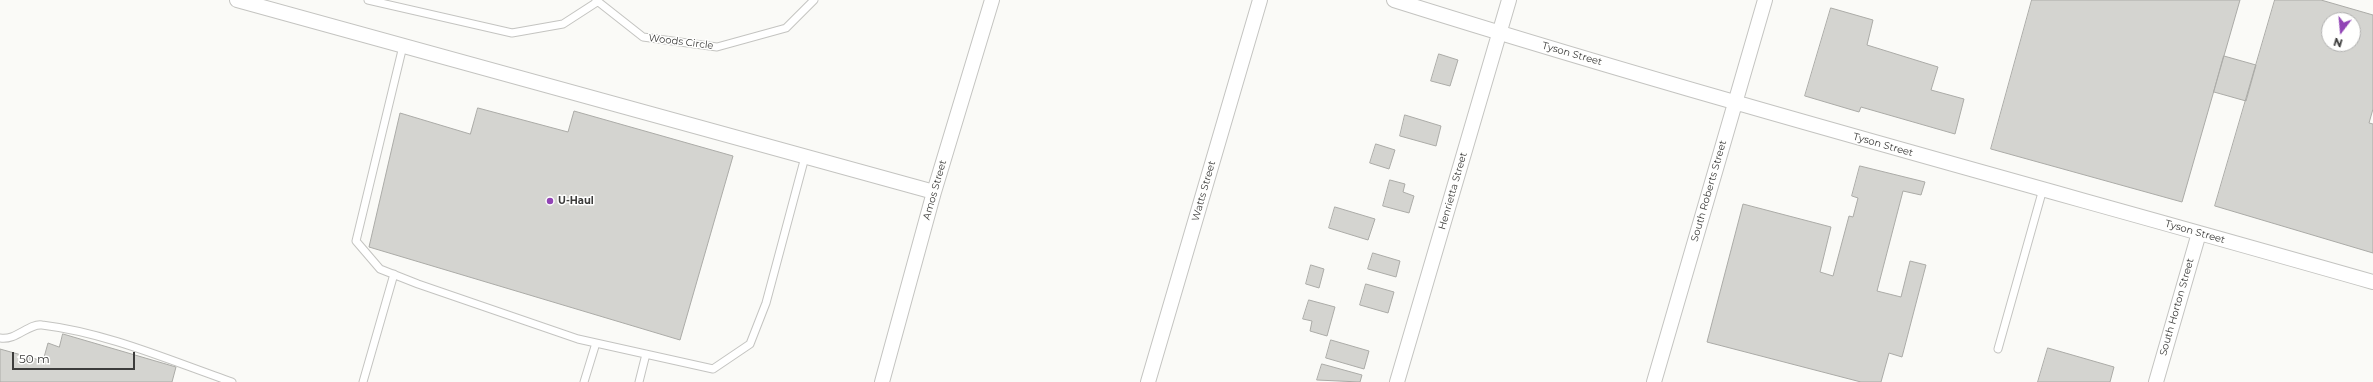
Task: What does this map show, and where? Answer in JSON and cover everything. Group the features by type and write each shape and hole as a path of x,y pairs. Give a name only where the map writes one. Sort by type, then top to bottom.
{"street":[{"path":"238,0 934,192"},
{"name":"Amos Street","path":"882,382 934,192 992,0"},
{"name":"Watts Street","path":"1148,382 1260,0"},
{"name":"Tyson Street","path":"1394,0 1500,33 1735,102 2373,282"},
{"name":"Henrietta Street","path":"1397,382 1509,0"},
{"name":"South Roberts Street","path":"1654,382 1765,0"},
{"name":"South Horton Street","path":"2156,382 2199,233"}],"lane":[{"path":"368,0 512,33 563,24 596,1"},
{"name":"Woods Circle","path":"596,1 643,37 717,47 786,28 814,0"},
{"path":"403,46 356,240 380,269 578,339 713,369 750,344 766,303 805,157"},
{"path":"1998,349 2043,189"},
{"path":"363,382 394,274"},
{"path":"0,338 8,339 40,324 97,336 232,382"},
{"path":"584,382 596,343"},
{"path":"639,382 646,354"}],"building":[{"path":"2032,0 2240,0 2182,202 1991,149"},
{"path":"2275,0 2321,0 2373,15 2373,109 2369,123 2373,124 2373,253 2215,206"},
{"path":"1831,8 1873,20 1867,45 1938,67 1931,90 1964,99 1955,134 1861,107 1859,112 1805,96"},
{"path":"1439,54 1458,60 1450,86 1431,81"},
{"path":"2224,56 2256,65 2246,101 2214,92"},
{"name":"U-Haul","path":"478,108 568,132 574,111 733,156 680,340 369,247 400,113 470,134"},
{"path":"1405,115 1441,126 1436,146 1400,136"},
{"path":"1376,144 1395,150 1389,169 1370,163"},
{"path":"1860,166 1925,182 1921,195 1903,191 1877,291 1901,297 1910,261 1926,265 1902,357 1889,353 1881,382 1861,382 1707,342 1743,204 1831,227 1820,272 1833,276 1849,216 1853,217 1858,198 1852,196"},
{"path":"1390,180 1405,184 1403,192 1414,196 1409,213 1383,206"},
{"path":"1335,207 1375,219 1368,240 1329,228"},
{"path":"1373,253 1400,261 1396,277 1368,269"},
{"path":"1311,265 1324,269 1319,288 1306,284"},
{"path":"1366,284 1394,292 1388,313 1360,305"},
{"path":"1309,300 1335,307 1327,336 1310,331 1312,321 1303,319"},
{"path":"63,334 176,367 172,382 0,382 0,349 43,361 48,343 59,347"},
{"path":"1331,340 1369,351 1364,369 1326,358"},
{"path":"2048,348 2114,367 2110,382 2038,382"},
{"path":"1322,364 1362,375 1360,382 1317,380"}],"place":[{"name":"U-Haul","path":"550,201"}]}
